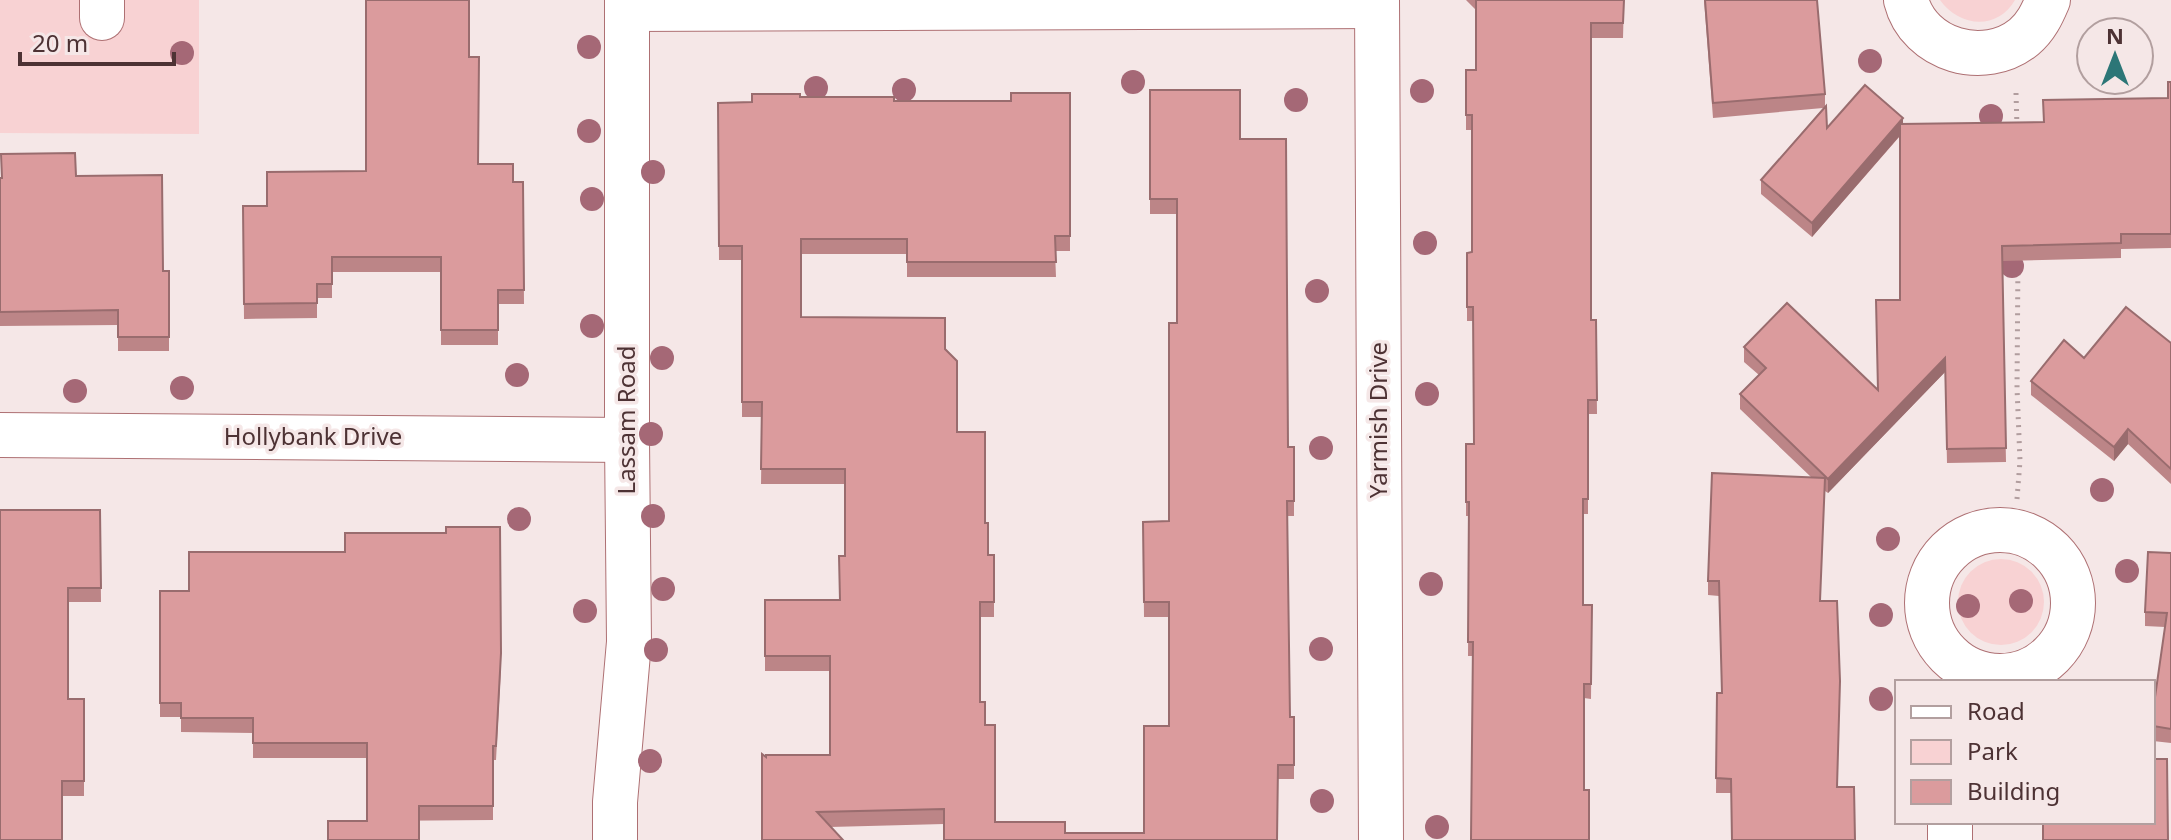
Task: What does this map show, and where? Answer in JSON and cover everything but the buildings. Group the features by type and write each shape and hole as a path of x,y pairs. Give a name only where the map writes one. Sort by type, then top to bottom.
{"street":[{"path":"1906,0 1919,26 1936,41 1958,52 1981,54 2004,49 2024,37 2040,20 2048,0"},
{"path":"627,4 1377,3"},
{"name":"Yarmish Drive","path":"1377,3 1381,840"},
{"name":"Lassam Road","path":"615,840 615,802 629,642 627,4"},
{"name":"Hollybank Drive","path":"0,435 627,440"}],"path":[{"path":"2016,92 2017,140"},
{"path":"2017,499 2020,461 2018,251"}],"green space":[{"path":"0,0 199,0 199,134 0,133"},
{"path":"1940,0 2015,0 1998,17 1978,22 1957,16"},
{"path":"2001,559 2025,566 2037,578 2044,602 2037,626 2025,638 2001,645 1977,638 1965,626 1958,602 1965,578 1977,566"}]}
